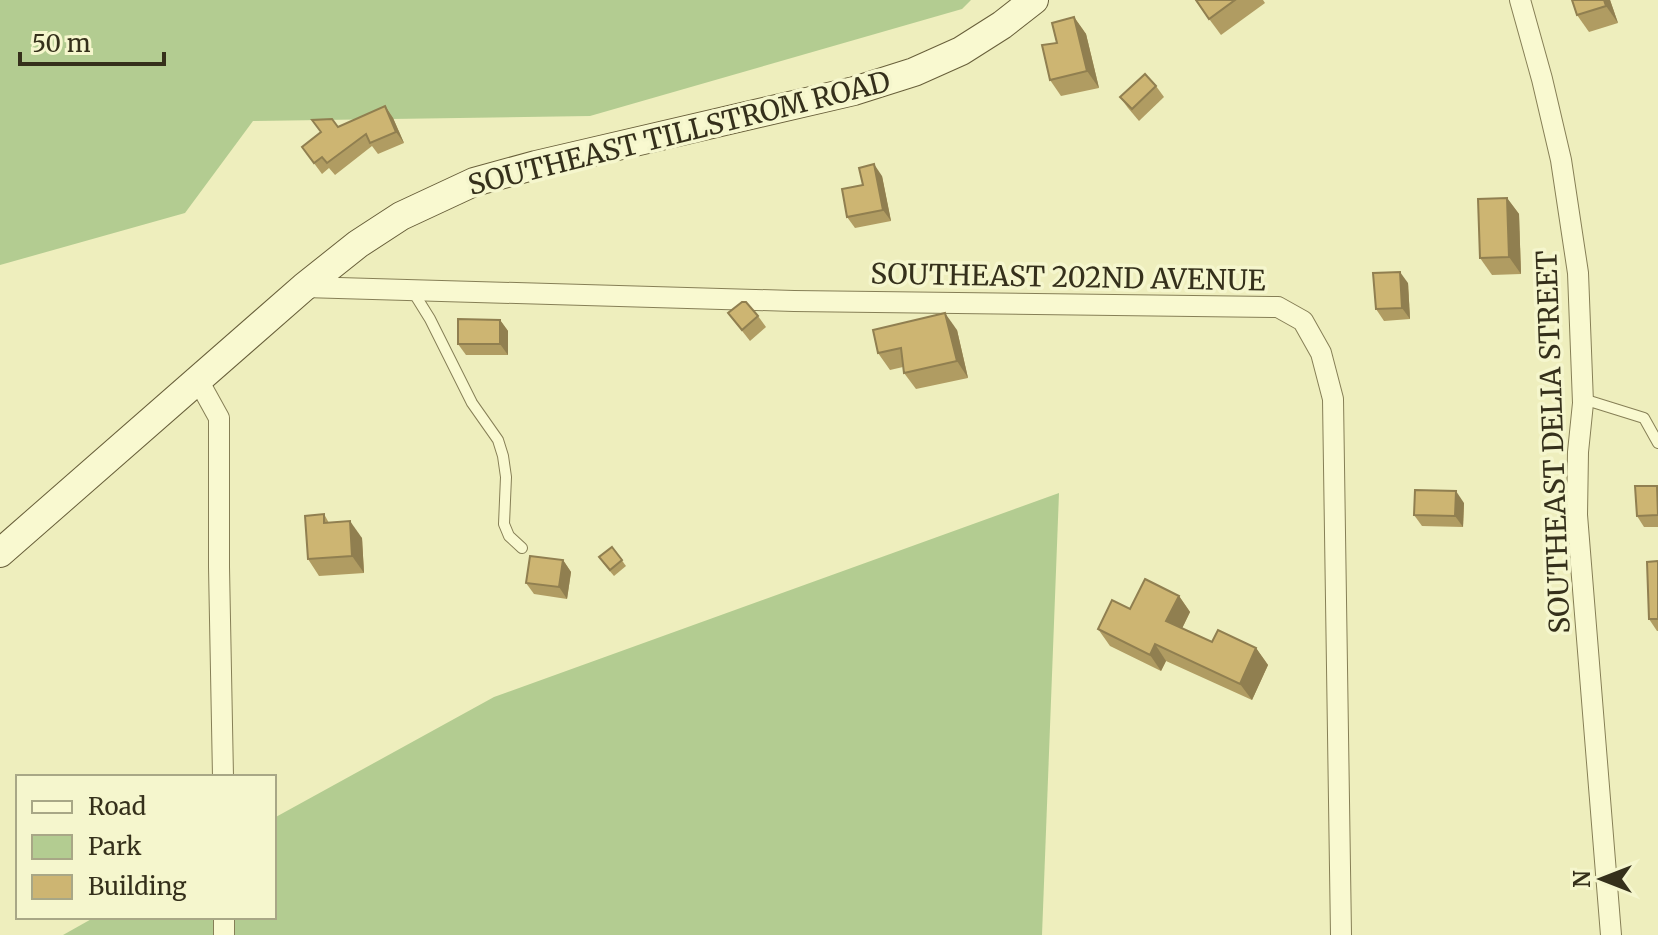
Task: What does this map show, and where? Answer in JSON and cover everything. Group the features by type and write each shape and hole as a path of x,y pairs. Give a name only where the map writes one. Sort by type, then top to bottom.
{"main road":[{"name":"SOUTHEAST TILLSTROM ROAD","path":"0,553 304,287 358,244 401,216 474,182 854,91 914,72 961,51 1034,0"}],"street":[{"name":"SOUTHEAST DELIA STREET","path":"1520,0 1561,160 1578,273 1583,399 1577,515 1611,935"},
{"name":"SOUTHEAST 202ND AVENUE","path":"304,287 921,304 1278,307 1303,321 1321,353 1333,399 1341,935"},
{"path":"198,380 219,418 223,775"}],"lane":[{"path":"412,290 472,403 498,440 506,477 504,524 509,536 522,548"},
{"path":"1583,399 1644,418 1658,417"},
{"path":"1644,418 1658,443"}],"green space":[{"path":"0,0 971,0 962,9 590,116 253,121 185,213 0,265"},
{"path":"1059,493 1042,935 63,935 91,919 276,919 276,817 494,697"}],"building":[{"path":"1196,0 1235,0 1209,19"},
{"path":"1572,0 1604,0 1606,6 1577,15"},
{"path":"1074,17 1087,71 1050,80 1042,45 1057,43 1052,23"},
{"path":"1145,74 1156,86 1132,109 1120,97"},
{"path":"385,106 396,132 370,143 366,134 327,163 322,157 314,163 302,147 321,132 312,120 332,119 338,127"},
{"path":"874,164 883,210 847,217 842,189 863,185 859,168"},
{"path":"1507,198 1509,257 1480,258 1478,199"},
{"path":"1400,272 1402,308 1376,309 1373,273"},
{"path":"746,302 758,316 742,330 728,313"},
{"path":"945,313 957,361 904,373 901,348 878,353 873,330"},
{"path":"458,319 500,320 500,344 458,344"},
{"path":"1635,486 1657,486 1658,515 1637,516"},
{"path":"1415,490 1456,491 1455,516 1414,515"},
{"path":"324,514 324,523 350,521 352,556 308,559 305,516"},
{"path":"612,547 622,560 610,570 599,557"},
{"path":"530,556 563,560 559,587 526,583"},
{"path":"1658,561 1658,619 1649,619 1647,562"},
{"path":"1145,579 1179,596 1166,621 1212,642 1218,630 1256,648 1240,684 1155,644 1150,655 1098,629 1112,600 1130,609"}]}
